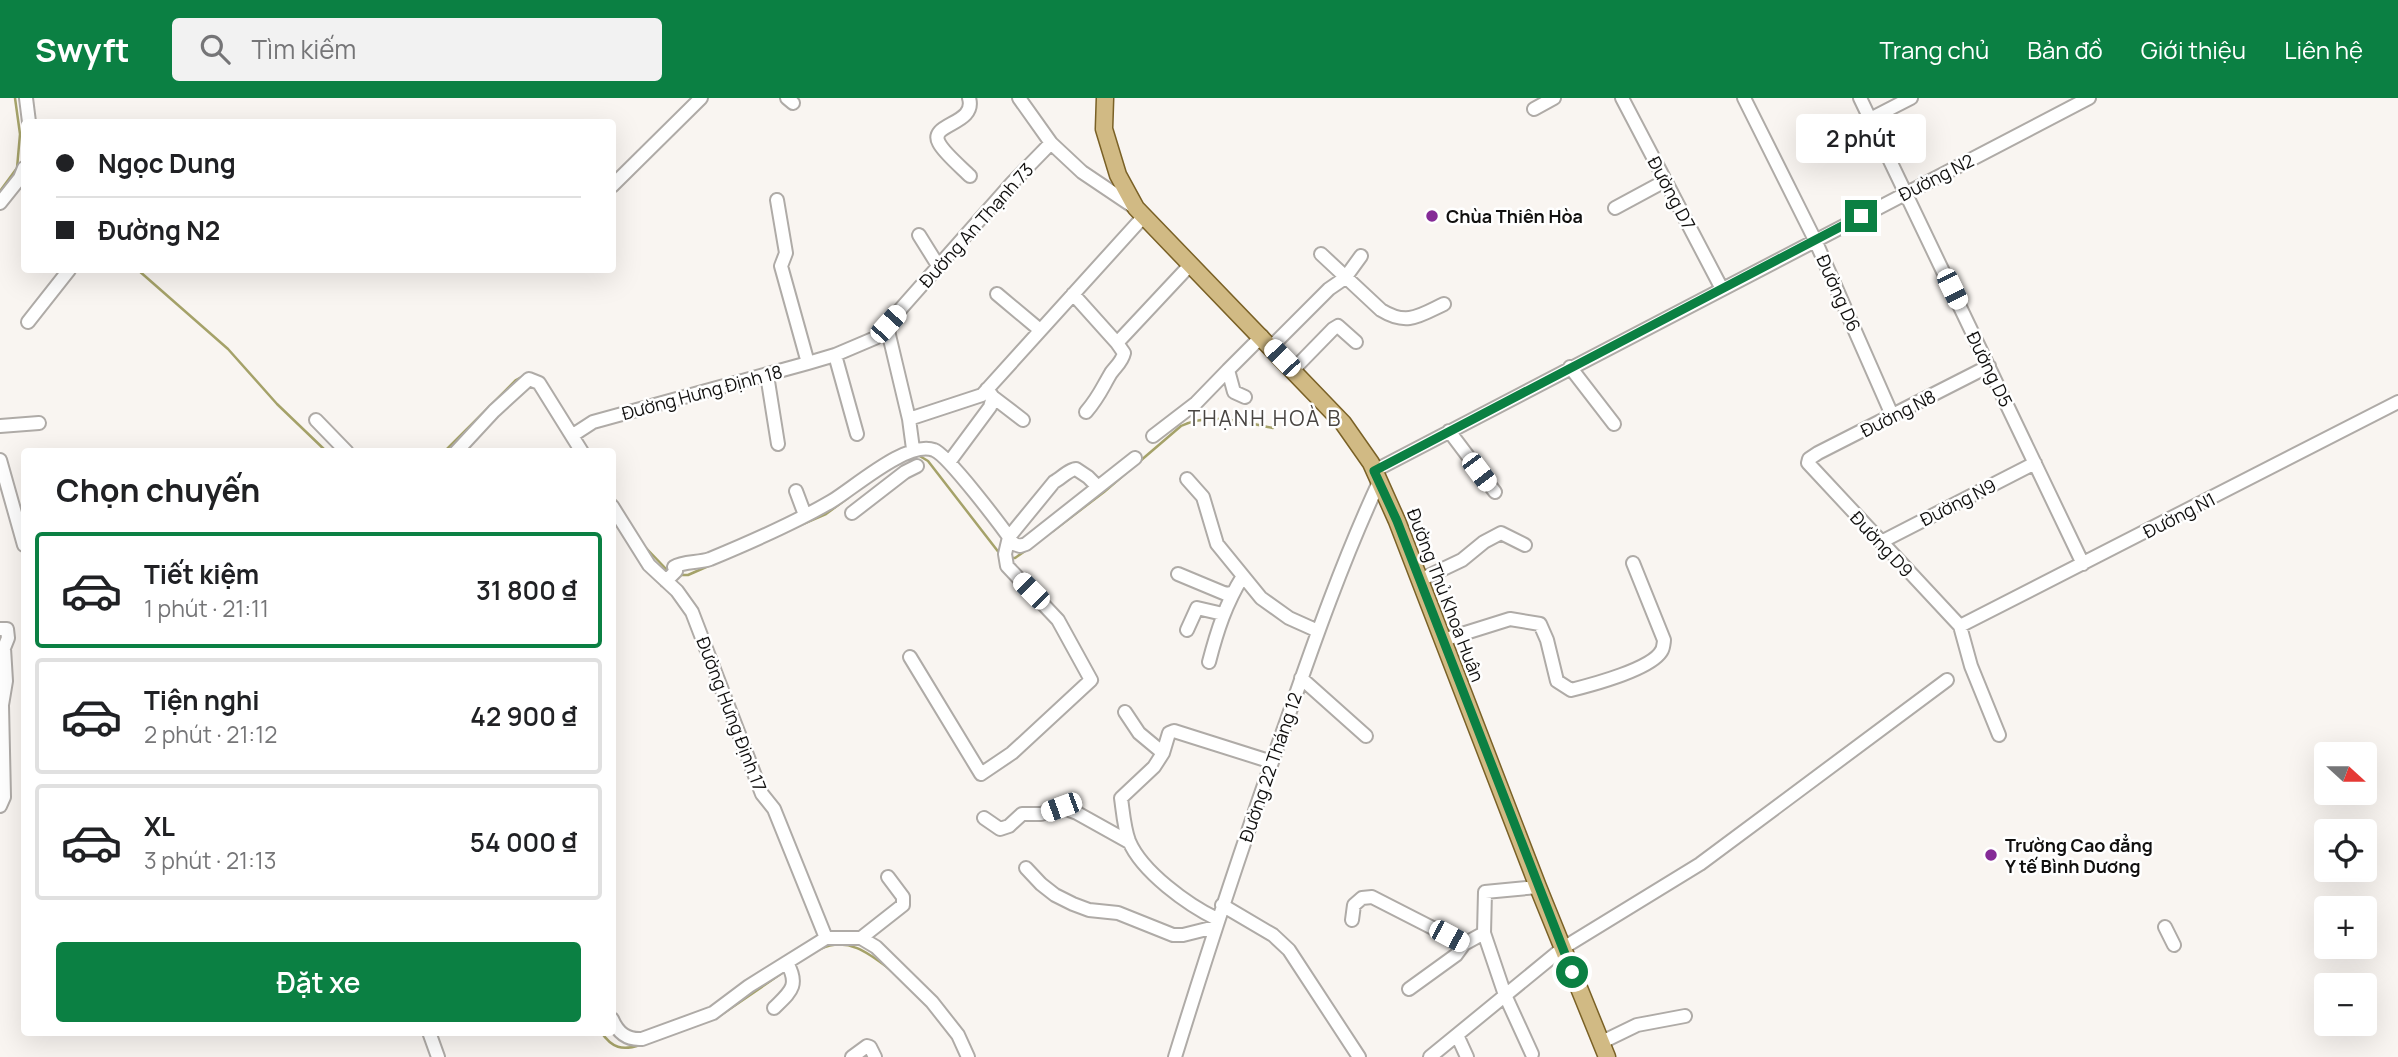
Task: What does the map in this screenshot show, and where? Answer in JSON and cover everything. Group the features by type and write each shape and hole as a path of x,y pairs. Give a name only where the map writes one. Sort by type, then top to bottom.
{"main road":[{"name":"Đường Thủ Khoa Huân","path":"1105,98 1104,129 1118,174 1140,212 1343,423 1376,477 1397,521 1538,887 1605,1050"}],"street":[{"path":"26,98 29,119"},
{"path":"616,182 701,98"},
{"path":"969,98 971,107 967,113 940,131 938,136 939,144 970,176"},
{"path":"950,461 985,415 990,393 1140,212 1082,172 1051,143 1018,98"},
{"path":"1534,108 1554,98"},
{"name":"Đường D7","path":"1622,98 1722,289"},
{"name":"Đường D6","path":"1744,98 1815,240 1892,415"},
{"name":"Đường D5","path":"1860,98 2083,564"},
{"path":"1870,119 1911,98"},
{"name":"Đường N2","path":"1376,477 1449,431 2089,98"},
{"name":"Đường An Thạnh 73","path":"835,355 875,338 1012,183 1051,143"},
{"path":"0,203 21,176"},
{"path":"1615,208 1665,181"},
{"path":"777,200 786,253 781,266 808,363"},
{"path":"919,235 939,267"},
{"path":"1321,254 1381,310 1397,319 1420,316 1444,304"},
{"path":"1153,436 1196,403 1228,370 1345,278 1361,256"},
{"path":"1117,343 1191,264"},
{"path":"28,322 67,273"},
{"path":"998,294 1040,330"},
{"path":"1073,294 1117,343 1122,350 1123,359 1112,372 1100,397 1086,412"},
{"path":"852,513 904,464 913,449 888,324"},
{"path":"1293,370 1338,326 1356,342"},
{"path":"835,355 857,434"},
{"name":"Đường Hưng Định 18","path":"573,435 593,422 835,355"},
{"name":"Đường N8","path":"1808,461 1818,453 1989,366"},
{"path":"1570,368 1614,424"},
{"path":"1228,370 1234,391 1245,397"},
{"path":"767,375 778,444"},
{"path":"460,448 529,379 539,383 580,448"},
{"path":"909,419 990,393"},
{"path":"990,393 1023,420"},
{"name":"Đường N1","path":"1960,626 2398,402"},
{"path":"316,420 343,448"},
{"path":"0,426 38,423"},
{"path":"1449,431 1495,492"},
{"path":"913,449 933,449 950,461 1014,544 1020,546 1135,458"},
{"path":"0,460 21,534"},
{"name":"Đường D9","path":"1808,461 1811,468 1960,626"},
{"name":"Đường N9","path":"1881,542 2035,463"},
{"path":"672,573 678,564 707,560 768,534 904,464"},
{"path":"910,657 981,774 1012,753 1091,680 1058,620 1007,566 1005,554 1009,537 1054,482 1062,479 1072,469 1088,477 1097,486"},
{"name":"Đường 22 Tháng 12","path":"1175,1057 1222,905 1301,678 1376,477"},
{"path":"1187,480 1203,497 1217,544 1261,598 1274,609 1318,631"},
{"path":"796,491 805,515"},
{"name":"Đường Hưng Định 17","path":"616,512 649,565 672,573 677,591 692,612 762,793 774,809 826,938"},
{"path":"1420,580 1462,560 1484,542 1501,533 1525,545"},
{"path":"1443,640 1510,619 1540,624 1547,639 1557,681 1571,690 1611,680 1656,658 1663,650 1664,639 1633,563"},
{"path":"1178,574 1226,594 1232,593"},
{"path":"1209,662 1223,614 1242,576"},
{"path":"1187,630 1197,608 1223,614"},
{"path":"1960,626 1971,666 1999,734"},
{"path":"0,629 7,629 8,638 5,645 6,681 2,699 4,797 0,806"},
{"path":"1301,678 1366,736"},
{"path":"1430,1057 1563,948 1700,864 1947,680"},
{"path":"1125,712 1139,733 1163,753"},
{"path":"1129,842 1121,798 1154,767 1163,753 1169,733 1174,731 1272,762"},
{"path":"984,818 1000,828 1009,826 1022,814 1041,814 1061,807 1077,813 1129,842 1155,876 1216,923"},
{"path":"1026,869 1055,895 1089,910 1110,910 1173,934 1183,935 1216,923"},
{"path":"861,938 903,905 903,897 888,877"},
{"path":"1532,1054 1506,995 1484,933 1485,892 1538,887"},
{"path":"1352,920 1354,905 1362,898 1372,897 1464,944"},
{"path":"1222,905 1273,935 1289,950 1359,1057"},
{"path":"2165,927 2174,945"},
{"path":"1409,989 1456,955 1464,944 1484,933"},
{"path":"616,1026 621,1034 642,1039 713,1013 789,968 826,938 861,938 876,947 932,1002 958,1035 968,1057"},
{"path":"774,1008 792,987 789,968"},
{"path":"1605,1050 1637,1025 1685,1016"},
{"path":"1458,1035 1467,1057"},
{"path":"430,1036 438,1057"},
{"path":"852,1057 867,1046 875,1057"}],"waterway":[{"path":"0,191 17,168 20,134 15,98"},
{"path":"141,273 228,349 277,404 323,448"},
{"path":"448,448 516,380 527,374"},
{"path":"1053,531 1104,492 1181,426 1215,419 1273,428"},
{"path":"918,455 928,461 1000,554"},
{"path":"796,527 826,514 848,498"},
{"path":"646,548 668,571"},
{"path":"1009,558 1015,558 1028,549"},
{"path":"677,575 688,575 713,564"},
{"path":"820,949 850,946 867,953 892,971"},
{"path":"718,1017 785,971"},
{"path":"604,1036 618,1047 640,1045"}],"place":[{"name":"Chùa Thiên Hòa","path":"1432,216"},
{"name":"Trường Cao đẳng Y tế Bình Dương","path":"1991,855"}],"district":[{"name":"THẠNH HOÀ B","path":"1265,418"}],"route":[{"path":"1572,972 1397,521 1374,471 1861,216"}]}
